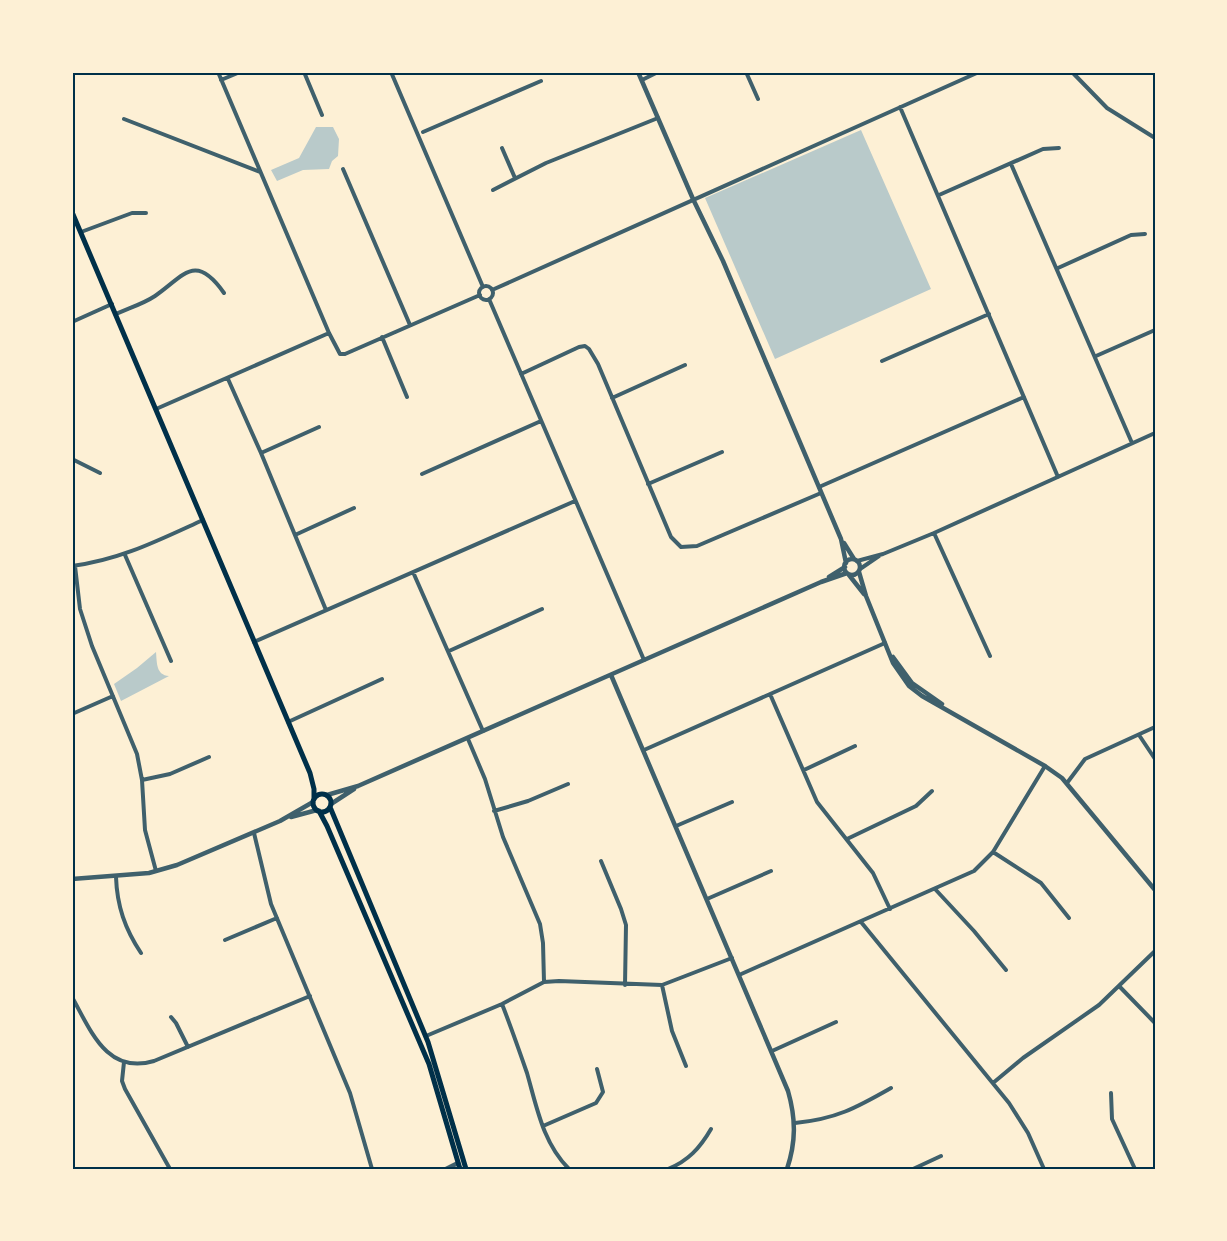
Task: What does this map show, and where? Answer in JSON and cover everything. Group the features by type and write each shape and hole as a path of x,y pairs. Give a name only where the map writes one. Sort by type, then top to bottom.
{"main road":[{"path":"72,212 310,773 314,800 418,1039 431,1072 460,1164 466,1169"},
{"path":"310,773 331,799 327,810 318,810"},
{"path":"314,800 321,794 326,795"},
{"path":"330,805 425,1036 460,1164"},
{"path":"418,1039 425,1036"}],"street":[{"path":"218,72 340,354 345,354 480,296"},
{"path":"221,80 240,72"},
{"path":"304,72 322,115"},
{"path":"391,72 483,287"},
{"path":"638,72 732,282 841,539 855,560 866,596 886,645 912,683 961,717 1045,766 1067,783 1155,890"},
{"path":"642,80 658,72"},
{"path":"746,72 758,99"},
{"path":"492,290 980,72"},
{"path":"1072,72 1107,108 1155,138"},
{"path":"423,132 541,81"},
{"path":"900,107 1058,477"},
{"path":"494,190 557,159 658,118"},
{"path":"124,119 261,172"},
{"path":"502,148 515,178"},
{"path":"939,195 1043,149 1059,148"},
{"path":"1011,164 1058,268 1132,444"},
{"path":"343,169 410,325"},
{"path":"81,232 132,213 146,213"},
{"path":"1058,268 1131,235 1145,234"},
{"path":"116,314 155,296 175,278 193,271 208,274 224,293"},
{"path":"483,287 490,287 492,290"},
{"path":"480,296 480,290 483,287"},
{"path":"489,299 492,290"},
{"path":"480,296 483,299 489,299"},
{"path":"489,299 644,660"},
{"path":"72,322 112,304"},
{"path":"882,361 989,314"},
{"path":"1096,356 1155,330"},
{"path":"156,409 329,333"},
{"path":"382,338 407,397"},
{"path":"520,374 579,347 585,346 592,353 671,537 681,547 697,546 821,493"},
{"path":"612,398 685,365"},
{"path":"228,379 326,610"},
{"path":"818,487 1024,397"},
{"path":"422,474 541,421"},
{"path":"261,453 319,427"},
{"path":"821,582 855,560 883,554 934,533 1155,433"},
{"path":"648,484 722,452"},
{"path":"72,459 100,473"},
{"path":"253,643 575,501"},
{"path":"295,535 354,508"},
{"path":"156,871 145,830 142,780 137,754 92,646 80,609 73,566 125,555 203,520"},
{"path":"934,533 990,656"},
{"path":"841,539 848,574 866,596"},
{"path":"326,795 358,786 468,739 821,582 848,574 854,575 883,554"},
{"path":"125,555 171,661"},
{"path":"413,572 483,732"},
{"path":"449,651 542,609"},
{"path":"644,750 886,645"},
{"path":"611,675 788,1091 795,1123 793,1151 787,1169"},
{"path":"288,722 382,679"},
{"path":"771,694 819,806 873,873 890,909"},
{"path":"72,714 113,696"},
{"path":"1067,783 1085,759 1155,727"},
{"path":"1139,734 1155,759"},
{"path":"468,739 485,779 494,811 540,924 544,982"},
{"path":"804,770 855,746"},
{"path":"142,780 170,774 209,757"},
{"path":"739,975 974,871 993,852 1045,766"},
{"path":"494,811 528,801 568,784"},
{"path":"330,805 358,786"},
{"path":"847,839 916,807 932,791"},
{"path":"280,821 314,800"},
{"path":"676,826 732,802"},
{"path":"72,879 116,877 156,871 177,865 280,821 318,810"},
{"path":"254,832 271,904 350,1093 372,1169"},
{"path":"993,852 1041,883 1069,918"},
{"path":"601,861 626,925 625,985"},
{"path":"707,899 771,871"},
{"path":"116,877 118,903 123,919 141,953"},
{"path":"935,889 1006,970"},
{"path":"225,940 277,918"},
{"path":"861,922 1020,1118 1044,1169"},
{"path":"993,1083 1023,1058 1083,1018 1155,951"},
{"path":"425,1036 502,1004 544,982 662,985 732,958"},
{"path":"662,985 672,1031 686,1066"},
{"path":"1119,986 1155,1023"},
{"path":"72,997 99,1044 112,1056 132,1065 147,1063 310,996"},
{"path":"502,1004 517,1041 543,1126 554,1152 569,1169"},
{"path":"171,1017 188,1047"},
{"path":"772,1051 836,1022"},
{"path":"124,1062 122,1081 125,1089 170,1169"},
{"path":"543,1126 596,1103 603,1092 597,1069"},
{"path":"795,1123 820,1120 850,1111 891,1088"},
{"path":"1111,1093 1112,1119 1135,1169"},
{"path":"668,1169 698,1150 711,1129"},
{"path":"913,1169 941,1156"},
{"path":"446,1169 460,1164"}],"shaded area":[{"path":"316,127 333,127 339,139 338,156 332,161 329,169 303,170 277,181 271,170 299,158"},
{"path":"861,130 931,289 775,359 705,198"},
{"path":"156,652 159,671 169,676 121,701 114,684"}]}
